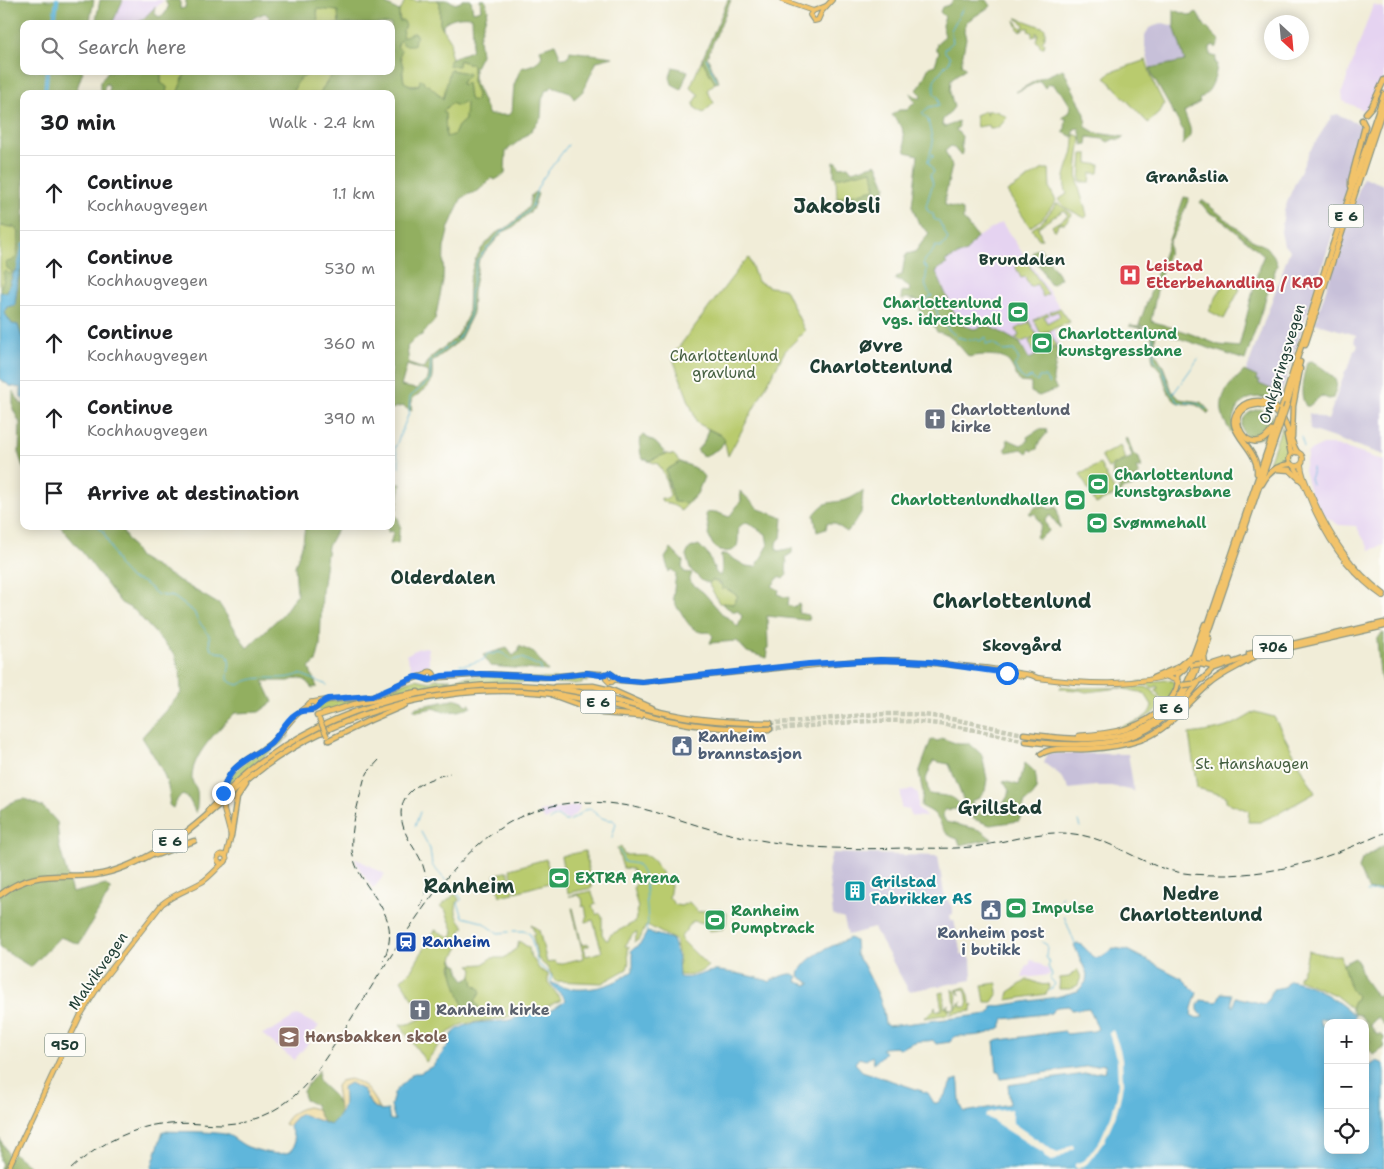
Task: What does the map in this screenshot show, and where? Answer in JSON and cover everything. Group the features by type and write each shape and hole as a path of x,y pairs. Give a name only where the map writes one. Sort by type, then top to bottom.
{"highway":[{"path":"1366,113 1372,106 1384,80"},
{"name":"Omkjøringsvegen","path":"1286,403 1351,191 1384,94"},
{"name":"Omkjøringsvegen","path":"1214,613 1300,362 1384,107"},
{"name":"E 6","path":"1351,191 1351,180 1365,126 1362,120"},
{"name":"E 6","path":"1291,439 1293,406 1300,374 1300,362"},
{"name":"E 6","path":"1256,482 1256,460 1235,428 1235,417 1238,410 1244,405 1259,401 1271,404 1282,415 1297,452"},
{"path":"1277,429 1265,438 1252,441 1241,433 1238,418 1243,410 1252,405 1263,405 1272,409 1282,421 1291,454"},
{"name":"Omkjøringsvegen","path":"1214,613 1256,482 1277,429"},
{"name":"E 6","path":"1257,489 1268,475 1279,466 1293,466"},
{"path":"1276,469 1290,470 1302,481"},
{"name":"E 6","path":"1181,671 1191,661 1207,619 1214,613"},
{"name":"E 6","path":"1204,665 1204,657 1214,613"},
{"name":"E 6","path":"1024,734 1074,739 1107,738 1128,735 1150,726 1163,716 1186,688 1214,613"},
{"name":"E 6","path":"1026,741 1070,745 1096,744 1137,736 1158,724 1180,703 1195,673 1214,613"},
{"name":"706","path":"1181,671 1192,665 1216,665 1264,650 1384,624"},
{"name":"706","path":"1196,683 1205,678 1208,673 1234,662 1384,624"},
{"name":"E 6","path":"1153,678 1182,665 1195,653"},
{"name":"E 6","path":"1120,740 1134,740 1163,725 1217,678 1257,655"},
{"path":"1204,665 1208,673"},
{"path":"1181,671 1177,675 1179,683 1196,683"},
{"name":"E 6","path":"1074,739 1079,736 1121,731 1144,722 1168,702 1179,683"},
{"name":"E 6","path":"1179,711 1196,683"},
{"name":"E 6","path":"92,875 138,858 176,838 200,819 253,768 299,738 352,714 382,704 428,693 490,685 593,695 657,712 709,720 770,723"},
{"name":"E 6","path":"550,691 559,686 593,686 608,689 657,712"},
{"name":"E 6","path":"143,859 168,846 187,832 252,776 286,752 322,732 363,716 411,702 452,694 483,691 550,691 646,715 703,726 770,730"},
{"name":"E 6","path":"550,691 602,713 646,715"},
{"name":"E 6","path":"318,718 365,702 419,692 428,693"},
{"name":"E 6","path":"328,738 411,702"},
{"name":"E 6","path":"1041,754 1054,750 1116,746 1138,741 1161,730 1177,717 1186,706"},
{"name":"E 6","path":"231,836 237,797 252,776"},
{"name":"E 6","path":"0,895 16,884 37,877 92,875 118,869 194,841"}],"main road":[{"path":"782,0 802,8 817,11 821,18 817,21 812,20 810,15 802,8"},
{"path":"810,15 826,6 832,0"},
{"path":"1297,452 1303,457 1301,465 1304,477 1312,497 1336,543 1356,570 1384,595 1361,579 1338,552 1316,513 1302,481 1288,458 1291,454 1297,452"},
{"path":"1293,466 1301,465"},
{"path":"606,677 611,673 614,678 620,680 642,682 797,666 898,660 981,668 1038,678 1096,683 1153,678 1181,671"},
{"path":"216,868 219,856 224,855 228,850 231,836 224,810 223,796 228,776 235,767 269,745 291,719 312,706 332,699 372,696 408,679 430,672 434,676 492,674 546,677 587,673 606,677 609,682 614,678"},
{"path":"426,674 428,680"},
{"path":"419,677 431,680 434,676"},
{"path":"1165,676 1179,683"},
{"path":"312,706 328,738"},
{"path":"218,861 224,863 226,860 224,855"},
{"name":"Malvikvegen","path":"8,1169 71,1033 102,981 162,904 175,895 205,880 216,868 224,863"}],"shaded area":[{"path":"124,0 164,0 143,20 113,20"},
{"path":"1373,5 1384,8 1384,77 1372,100 1366,109 1363,110 1343,101 1342,92"},
{"path":"1163,23 1174,26 1185,61 1150,68 1145,46 1145,36 1149,28"},
{"path":"1337,114 1359,124 1362,129 1361,136 1344,199 1281,393 1259,384 1244,371 1246,372 1290,250 1284,245 1281,232 1284,211 1289,197 1308,154 1332,116"},
{"path":"1363,177 1384,185 1384,455 1310,430 1309,413 1328,420 1345,372 1358,345 1354,342 1356,335 1315,323"},
{"path":"1002,223 1070,322 1054,329 1059,345 1029,359 1020,343 988,326 974,329 959,324 936,272 946,264 944,261 966,252 977,237"},
{"path":"1323,445 1336,445 1384,461 1384,545 1370,550 1356,526 1339,525 1324,515 1310,492 1304,470 1308,452"},
{"path":"425,647 428,648 428,665 412,670 406,655"},
{"path":"1048,753 1128,754 1134,791 1111,786 1069,789 1059,774 1044,763"},
{"path":"912,790 918,793 918,808 926,817 912,816 909,809 901,809 901,792"},
{"path":"580,805 578,812 568,820 556,815 545,820 539,812"},
{"path":"832,853 938,856 944,894 953,909 953,914 950,915 951,920 954,920 961,954 971,958 972,980 909,991 874,928 848,935 844,919 833,915 828,870"},
{"path":"355,858 385,874 373,889 359,868"},
{"path":"1031,959 1048,969 1050,975 1022,978 1026,965 1029,965"},
{"name":"Hansbakken skole","path":"297,1015 319,1026 312,1035 313,1038 294,1060 262,1034"}],"green space":[{"path":"0,0 94,0 90,20 20,20 20,75 82,75 76,90 20,90 20,269 14,272 7,292 0,292 0,287 4,280 3,272 6,271 9,274 13,272 7,268 6,262 12,261 17,256 19,231 14,227 0,226"},
{"path":"100,0 123,0 114,20 96,20"},
{"path":"165,0 180,0 180,9 185,8 186,0 385,0 386,4 399,11 399,21 404,21 406,26 403,30 402,38 412,33 415,33 417,37 414,45 404,45 400,40 397,47 401,50 400,57 404,69 402,72 404,82 412,86 419,85 420,80 423,80 425,85 429,85 443,99 450,70 468,73 469,75 461,84 463,86 467,82 469,99 473,101 476,100 477,95 472,81 473,65 459,60 458,66 448,65 452,58 471,51 473,39 472,17 453,18 443,24 443,29 440,24 440,2 437,0 449,0 455,4 462,0 471,0 473,12 481,10 480,0 485,0 488,10 479,38 481,55 474,69 474,81 489,115 508,115 512,112 514,85 521,68 538,61 542,56 540,49 555,44 561,58 569,55 570,51 613,57 597,61 583,91 574,99 570,92 552,86 550,89 546,89 542,100 541,118 529,133 506,151 505,174 495,180 492,178 478,191 461,199 449,227 444,248 443,281 435,320 422,335 417,337 407,347 409,364 421,368 425,367 430,358 457,337 468,315 469,281 475,260 482,248 496,233 505,229 520,217 529,206 531,195 535,192 538,194 532,210 512,228 503,232 479,259 473,292 472,315 459,341 432,362 430,384 413,398 412,411 402,406 395,408 395,90 322,90 332,75 395,75 395,20 339,20 338,11 317,9 318,20 270,20 265,13 251,20 142,20 155,7 154,13 159,17 165,14 168,7","holes":["463,102 466,103 465,120 458,126 454,135 446,137 445,114 443,111 451,103 458,106","407,365 429,372 428,379 416,389 401,386"]},
{"path":"405,0 419,2 419,0 437,0 440,2 440,24 451,41 450,52 452,58 448,65 458,60 473,65 472,81 477,95 476,100 469,99 467,82 463,87 461,84 467,73 450,70 444,99 429,87 404,82 401,52 397,47 400,40 403,41 405,38 402,38 399,11"},
{"path":"728,0 731,0 707,57 719,82 715,83 702,60"},
{"path":"954,0 987,0 991,6 966,22 964,31 966,38 961,64 966,68 951,79 950,92 954,107 943,119 942,125 946,127 958,121 959,126 956,130 962,136 963,154 960,155 951,146 945,151 952,166 945,205 963,210 963,219 977,237 966,252 945,261 947,264 936,272 959,324 974,329 988,325 1020,343 1029,359 1057,346 1053,383 1057,389 1039,396 1031,392 1031,383 1020,382 1008,361 989,355 969,357 950,338 937,332 921,314 921,301 901,299 902,291 909,292 910,288 901,280 895,280 896,277 902,275 907,254 915,252 929,233 919,224 912,206 918,155 906,152 902,127 892,115 899,110 907,110 915,102 910,93 920,99 921,94 916,89 919,88 929,67 935,65 939,52 936,49 937,43 945,36 942,25 945,17 940,12 942,7 949,5"},
{"path":"317,9 338,11 339,20 318,20"},
{"path":"1174,10 1191,16 1196,12 1205,26 1220,41 1216,48 1214,45 1210,47 1210,55 1216,57 1215,63 1217,63 1216,74 1210,88 1199,99 1200,102 1184,112 1190,133 1183,145 1183,130 1153,77 1150,68 1185,61 1174,26"},
{"path":"1016,18 1045,28 1045,37 1043,35 1045,38 1042,41 1045,43 1044,47 1040,47 1036,41 1038,34 1036,32 1036,36 1032,37 1032,32 1028,31 1029,28 1020,31 1015,20 1021,28 1023,28 1024,24"},
{"path":"702,60 715,83 707,90 714,103 703,113 694,107 694,103 699,95 690,87"},
{"path":"1146,60 1154,84 1164,104 1160,112 1148,123 1105,77 1111,72"},
{"path":"673,67 688,71 681,89 672,84 670,77"},
{"path":"1063,69 1085,114 1086,127 1096,133 1125,137 1108,142 1103,139 1088,137 1087,144 1083,145 1079,128 1074,129 1073,137 1063,132 1066,118 1062,118 1069,113 1071,107 1054,84 1048,84 1045,88 1040,81 1016,92 1037,80"},
{"path":"105,75 161,75 161,83 167,87 167,90 109,90 107,83 104,90 100,90 100,82"},
{"path":"161,75 184,75 179,90 167,90 167,87 161,83"},
{"path":"184,75 308,75 299,79 294,90 179,90"},
{"path":"308,75 332,75 322,90 294,90 299,79"},
{"path":"463,101 466,103 465,120 458,126 454,135 446,138 445,114 443,111 451,103 458,106"},
{"path":"985,111 987,116 986,111 996,111 1007,117 1002,124 995,128 990,129 989,125 977,127 975,115"},
{"path":"1074,134 1081,137 1078,176 1087,216 1085,218 1066,208 1058,200 1067,194 1065,177 1073,150"},
{"path":"1082,154 1088,154 1088,163 1100,165 1099,173 1091,173 1090,182 1080,182"},
{"path":"834,162 837,162 840,167 848,166 852,171 877,164 886,186 880,198 870,203 837,210 837,206 843,205 842,200 838,201 838,198 875,189 872,170 836,178 834,176"},
{"path":"1043,169 1049,169 1050,189 1056,201 1042,219 1030,227 1007,192"},
{"path":"872,170 875,190 837,198 836,178"},
{"path":"1184,197 1189,198 1177,229 1169,242 1169,251 1159,280 1151,321 1219,345 1239,347 1259,267 1264,255 1217,216 1209,213 1200,202 1202,200 1252,240 1267,247 1274,256 1277,265 1245,360 1139,325"},
{"path":"1056,204 1059,204 1072,215 1065,223 1059,223 1055,231 1052,226 1068,216 1064,210 1038,227 1042,239 1039,239 1032,229 1043,221"},
{"path":"0,226 14,227 19,231 17,257 12,261 14,272 5,277 4,283 0,287"},
{"path":"1040,248 1061,278 1051,285 1033,255 1035,250"},
{"path":"1025,257 1048,294 1043,297 1037,284 1030,287 1025,277 1021,278 1013,261"},
{"name":"Charlottenlund gravlund","path":"749,258 757,281 770,287 785,289 805,331 785,351 728,456 723,436 697,423 672,356 743,263"},
{"path":"20,273 20,331 18,325 12,324 4,312 7,307 15,305"},
{"path":"1225,281 1240,289 1224,319 1209,311"},
{"path":"1060,308 1070,322 1041,334 1034,320 1048,313 1049,315 1044,317 1047,323 1060,316 1058,311 1051,314 1050,312"},
{"path":"1028,319 1037,336 1021,342 1015,338 1019,336 1016,329 1029,323"},
{"path":"1130,325 1138,326 1155,333 1156,354 1163,366 1172,391 1180,399 1201,402 1210,412 1208,414 1196,405 1180,403 1172,398 1160,370 1153,361 1152,338 1150,334 1146,330"},
{"name":"Charlottenlund kunstgressbane","path":"1049,331 1056,345 1035,355 1029,341"},
{"path":"1312,361 1332,376 1337,386 1333,398 1329,399 1321,396 1309,406 1306,406 1302,396 1302,384 1307,362"},
{"path":"1244,371 1257,377 1256,380 1259,381 1259,384 1281,393 1270,398 1259,397 1246,400 1235,412 1233,428 1237,437 1245,446 1227,426 1222,410 1225,393"},
{"path":"13,391 20,402 20,423 13,409"},
{"path":"1260,409 1272,416 1271,423 1265,436 1257,439 1250,438 1242,430 1244,417 1250,412"},
{"path":"20,423 20,458 19,455"},
{"path":"1282,426 1288,448 1286,462 1266,471"},
{"path":"708,429 722,436 725,440 720,448 705,456 701,455 697,450 704,442"},
{"path":"1040,429 1046,429 1047,433 1038,444 1037,449 1032,451 1030,449 1027,453 1022,449 1007,452 1005,449 1008,444 1007,439 1021,445 1028,441 1027,437"},
{"path":"643,435 656,443 666,454 648,461 643,459 640,449 641,437"},
{"path":"1125,438 1128,439 1133,454 1139,458 1142,468 1136,468 1139,475 1134,479 1138,483 1132,487 1123,488 1119,494 1117,492 1120,487 1114,482 1112,467 1132,457"},
{"path":"1120,446 1126,459 1108,468 1101,456"},
{"path":"666,454 674,455 680,462 666,470 669,488 686,503 697,494 681,511 661,500 661,498 667,499 670,495 664,474 658,464 648,461"},
{"path":"680,462 696,469 704,477 697,494 686,503 674,502 666,470"},
{"name":"Charlottenlund kunstgrasbane","path":"1100,464 1116,494 1096,504 1080,474"},
{"path":"395,483 401,484 395,511"},
{"path":"740,491 759,509 783,518 781,538 776,547 778,551 792,548 792,553 786,557 787,575 783,579 779,577 772,586 779,590 778,594 789,597 788,605 794,607 798,604 800,605 798,613 810,617 805,620 767,616 768,648 765,650 768,652 767,658 747,652 737,641 710,643 713,636 709,632 694,629 678,609 673,598 676,574 671,569 669,572 665,558 671,549 683,561 682,567 684,572 692,573 689,581 704,593 724,616 729,618 738,627 742,616 738,611 732,611 722,604 733,604 738,596 725,588 722,590 721,583 712,580 709,583 702,581 690,569 686,555 690,548 699,545 709,556 716,573 720,576 722,570 721,555 725,554 746,566 756,567 768,546 766,534 747,522 740,526 736,547 728,551 719,551 713,545 708,535 706,513 716,512 729,517 741,501"},
{"path":"863,491 861,513 847,532 834,523 827,523 826,529 817,532 814,515 821,507 828,503 850,499"},
{"path":"1042,505 1050,509 1057,507 1060,528 1050,515 1045,521 1049,531 1038,539 1036,537 1041,525 1035,513 1032,515 1029,513 1037,506 1041,507"},
{"path":"395,514 401,528 398,543 390,544 393,533 392,531 388,532 388,530 395,530"},
{"path":"63,530 122,530 139,557 220,605 247,648 283,614 297,594 295,566 303,542 304,530 337,530 328,546 322,591 320,646 316,662 309,668 317,687 312,688 305,680 297,678 289,681 263,681 273,702 259,712 235,713 201,752 193,771 192,780 197,792 196,813 189,799 183,795 178,798 173,808 169,805 168,787 162,770 142,737 181,693 180,674 175,655 134,610 121,603"},
{"path":"712,580 738,596 733,604 719,603 709,584"},
{"path":"1384,633 1384,688 1380,675 1377,640"},
{"path":"519,646 534,653 548,671 490,666 483,655 507,648 513,656 519,651"},
{"path":"587,675 587,682 582,681 582,684 506,682 461,684 386,695 321,713 318,709 320,705 327,701 363,699 415,679 430,682 436,679 444,679 445,682 463,677 493,676 574,680 576,677"},
{"path":"1173,681 1175,685 1173,693 1168,700 1154,713 1136,723 1120,730 1121,726 1140,720 1151,710 1152,705 1145,694 1119,688 1086,692 1060,689 1061,686 1078,688 1146,687 1153,691 1161,703 1163,701 1156,691 1157,686 1153,688 1146,684 1135,683"},
{"path":"457,699 463,701 466,705 470,704 471,707 452,712 434,708 417,711 413,709 417,707"},
{"name":"St. Hanshaugen","path":"1255,712 1274,717 1315,793 1260,822 1248,822 1249,811 1226,802 1226,796 1197,788 1189,734 1224,728"},
{"path":"941,738 958,744 970,744 982,755 987,779 985,791 979,798 971,801 981,815 996,811 1004,802 1010,792 1003,781 1019,785 1025,763 1035,772 1036,790 1025,802 1019,821 990,825 973,819 949,764 933,761 926,779 929,794 952,798 961,807 944,810 943,816 946,822 980,830 992,839 960,845 958,839 945,831 932,812 921,806 923,793 919,773 931,740 939,741"},
{"path":"280,739 285,741 252,765 233,781 225,791 234,774 248,761"},
{"path":"25,799 43,807 57,822 59,845 72,893 106,885 111,890 79,944 60,937 31,967 0,948 0,811 11,803"},
{"path":"1384,845 1384,889 1369,891 1359,869 1362,859"},
{"path":"621,847 624,855 644,855 653,860 664,878 671,885 669,898 676,905 681,906 689,902 698,912 716,909 727,913 726,924 723,929 709,931 704,923 693,921 680,938 708,966 694,974 685,976 677,974 676,971 680,962 675,940 647,925 637,941 634,942 636,932 625,946 629,947 627,969 602,983 555,981 548,968 538,959 533,936 535,933 531,925 539,930 547,963 555,961 558,964 584,958 573,908 582,945 589,944 589,946 584,947 586,956 602,952 593,920 586,922 587,917 585,906 582,907 582,898 577,895 569,896 591,891 596,904 592,906 597,915 599,913 602,916 602,934 606,940 608,940 610,935 635,922 638,908 633,888 637,883 632,869 623,868 617,848"},
{"name":"EXTRA Arena","path":"585,851 592,888 568,893 561,856"},
{"path":"546,859 552,882 516,892 510,869"},
{"path":"508,871 514,893 500,896 494,875"},
{"path":"455,894 459,899 456,914 465,927 461,930 459,947 451,967 464,1013 476,1008 475,1001 479,988 474,985 473,969 470,965 483,964 492,958 504,958 516,949 519,941 529,948 531,958 539,969 548,974 548,982 561,1000 546,1007 524,1010 505,1018 463,1024 448,1033 426,1062 400,1024 414,1022 427,1015 427,1012 418,1001 412,998 401,980 412,969 435,930 452,938 454,932 445,909 440,907"},
{"path":"1308,951 1340,955 1350,988 1357,996 1351,1008 1335,995 1298,979 1305,965"},
{"path":"1355,958 1363,978 1376,996 1384,994 1384,1025 1378,1017 1370,1025 1377,1035 1384,1037 1383,1048 1373,1055 1369,1049 1369,1019 1363,1019 1360,1015 1354,1014 1351,1008 1357,996 1350,988 1343,964"},
{"path":"453,959 455,964 459,966 459,972 465,980 472,976 474,985 481,992 475,1001 479,1007 466,1011 464,1014 454,979"},
{"path":"1077,969 1081,977 1078,985 1070,989 1059,989 1060,978 1069,977"},
{"path":"1027,980 1042,985 1048,984 1050,988 1046,994 1007,1000 1009,992"},
{"path":"997,983 998,993 992,1002 985,1002 982,985"},
{"path":"965,987 970,1003 973,1006 971,1011 949,1014 957,1007 954,1008 953,989 957,994 956,1006 959,1006 959,1003 962,1002 960,1004 962,1007 968,1005 964,989 958,990 960,995 956,990"},
{"path":"944,992 944,1008 946,1007 948,1010 946,1006 949,1004 947,1006 949,1009 952,1009 948,1011 949,1014 924,1018 934,1010 935,1006 936,1011 942,1009 939,993"},
{"path":"319,1070 318,1081 334,1096 339,1106 340,1116 330,1125 323,1122 315,1105 306,1100 303,1094 303,1091"},
{"path":"0,1139 10,1158 13,1153 30,1167 29,1169 0,1169 2,1164 0,1160"}],"sand":[{"path":"350,1079 365,1087 381,1111 371,1105 363,1090 343,1087 345,1104 340,1116 336,1086 340,1081"},
{"path":"307,1107 316,1109 323,1122 301,1114 289,1126 284,1124 293,1113"}],"water":[{"path":"20,269 15,305 7,307 4,312 12,324 18,325 20,331 20,388 10,386 0,379 0,292 7,292 14,272"},
{"path":"647,932 672,939 678,959 679,977 687,978 718,971 752,976 770,982 782,976 792,974 798,977 797,982 807,985 811,984 799,976 801,969 806,963 820,952 850,938 855,941 856,955 863,964 877,992 882,1005 885,1024 888,1026 988,1014 991,1012 992,1007 1056,997 1078,991 1086,982 1087,974 1074,945 1077,943 1095,958 1113,948 1127,950 1183,979 1197,993 1191,1015 1197,1018 1203,1017 1198,1010 1201,1000 1217,1002 1221,993 1231,994 1232,1006 1234,1006 1235,997 1264,1004 1269,999 1273,989 1284,987 1289,980 1298,982 1325,994 1355,1016 1354,1019 1319,1019 1321,1025 1324,1025 1324,1154 1369,1154 1369,1066 1377,1061 1384,1064 1384,1169 151,1169 163,1131 225,1134 245,1146 257,1150 276,1154 291,1151 294,1146 294,1138 289,1126 296,1117 301,1114 330,1125 339,1116 343,1108 343,1087 350,1083 363,1090 371,1105 381,1111 388,1110 390,1120 395,1120 391,1106 394,1093 414,1073 420,1073 433,1066 450,1043 449,1039 459,1028 466,1025 508,1020 555,1007 565,1000 551,982 565,988 581,989 615,982 633,971 631,951 641,943","holes":["1069,1006 1071,1010 1089,1008 1098,1029 1094,1031 1067,1034 1064,1031 994,1041 997,1071 999,1071 1001,1079 1105,1064 1106,1071 1008,1085 1010,1104 965,1112 960,1101 958,1079 953,1081 943,1098 934,1103 928,1093 862,1071 855,1063 859,1058 866,1060 872,1056 874,1063 885,1052 882,1050 883,1048 898,1047 898,1049 920,1041 933,1040 936,1044 950,1042 957,1036 980,1035 1001,1027 1004,1019 1051,1013 1057,1007"]}],"pier":[{"path":"1113,1030 1122,1060 1123,1084 1120,1100 1104,1142 1087,1164 1078,1169 1075,1167 1075,1164 1085,1160 1100,1140 1116,1100 1118,1084 1117,1061 1109,1033"},
{"path":"1011,1109 1013,1123 1055,1152 1058,1153 1071,1145 1074,1148 1056,1160 1051,1161 1043,1153 985,1116 987,1113"}],"waterway":[{"path":"53,20 57,0"},
{"path":"941,319 936,308 932,307 927,301 932,296 926,286 927,268 923,265 933,252 935,246 941,248 948,239 939,221 934,219 933,214 928,211 926,206 933,183 930,175 934,172 928,161 933,143 928,120 922,113 929,107 939,105 938,97 934,94 934,80 949,62 950,57 945,52 945,49 953,42 951,30 963,8"},
{"path":"706,58 717,81"},
{"path":"45,90 47,75"},
{"path":"399,467 395,448 409,413 410,397 430,380 431,360 458,339 470,316 470,295 477,260 500,233 512,225 532,206 537,189 543,178 568,145"},
{"path":"928,161 933,157 932,154"},
{"path":"19,269 20,264"},
{"path":"943,320 947,328 957,337 980,341 986,337 986,344 993,343 1004,351 1014,350 1019,360 1014,366 1021,377 1026,380 1031,377 1037,382 1039,377 1045,377 1049,384"},
{"path":"1153,337 1154,359 1162,368 1170,391 1178,402 1197,403 1206,409"},
{"path":"1173,394 1198,359"},
{"path":"1301,437 1304,447"},
{"path":"1312,468 1310,478 1312,484"},
{"path":"101,530 119,566 131,579 143,582 158,595 174,597 194,612 209,635 210,647 216,652 226,653 229,663 228,680 232,683 239,685 254,679 285,678 300,674 327,685"},
{"path":"460,665 483,660 488,653 494,654 498,652 513,660 522,658 541,667 541,671"},
{"path":"550,820 557,816 567,821 584,810 591,809 600,817 613,820 616,823 612,838"},
{"path":"415,826 420,812"},
{"path":"1078,821 1080,827"},
{"path":"421,832 430,849 432,865 462,899 458,903 463,917 482,922 498,933 509,932"},
{"path":"619,849 624,862 637,864 645,878 647,932"},
{"path":"1367,892 1384,890"},
{"path":"1060,910 1057,903 1062,896"},
{"path":"1064,916 1075,944"},
{"path":"513,931 524,931 530,934 538,964 551,975 551,982"},
{"path":"1042,942 1047,945 1046,957 1050,963 1048,966 1052,975 1050,978 1055,984 1050,991"}],"tunnel":[{"path":"770,723 884,714 916,715 962,721 1024,734"},
{"path":"770,729 868,721 901,721 949,725 1026,741"}],"railway":[{"path":"379,760 368,772 364,780 355,818 352,848 358,870 386,917 389,929 389,944 383,961"},
{"path":"420,907 424,898 426,879 423,864 406,834 401,809 404,800 418,786 428,780 450,773"},
{"path":"71,1169 81,1160 116,1138 142,1128 177,1122 237,1123 264,1115 287,1102 316,1072 402,939 444,881 491,834 518,818 549,807 583,802 622,805 655,812 736,835 824,848 963,848 1048,833 1074,834 1109,844 1165,869 1203,875 1248,874 1288,867 1326,856 1384,833"}],"place":[{"name":"Leistad Etterbehandling / KAD","path":"1130,275"},
{"name":"Charlottenlund vgs. idrettshall","path":"1018,312"},
{"name":"Charlottenlund kunstgressbane","path":"1042,343"},
{"name":"Charlottenlund kirke","path":"935,419"},
{"name":"Charlottenlund kunstgrasbane","path":"1098,484"},
{"name":"Charlottenlundhallen","path":"1075,500"},
{"name":"Svømmehall","path":"1097,523"},
{"name":"Ranheim brannstasjon","path":"682,746"},
{"name":"EXTRA Arena","path":"559,878"},
{"name":"Grilstad Fabrikker AS","path":"855,891"},
{"name":"Impulse","path":"1016,908"},
{"name":"Ranheim post i butikk","path":"991,910"},
{"name":"Ranheim Pumptrack","path":"715,920"},
{"name":"Ranheim","path":"406,942"},
{"name":"Ranheim kirke","path":"420,1010"},
{"name":"Hansbakken skole","path":"289,1037"}],"district":[{"name":"Granåslia","path":"1187,176"},
{"name":"Jakobsli","path":"837,206"},
{"name":"Brundalen","path":"1022,259"},
{"name":"Øvre Charlottenlund","path":"881,356"},
{"name":"Olderdalen","path":"443,578"},
{"name":"Charlottenlund","path":"1012,601"},
{"name":"Skovgård","path":"1022,645"},
{"name":"Grillstad","path":"1000,808"},
{"name":"Ranheim","path":"469,886"},
{"name":"Nedre Charlottenlund","path":"1191,904"}],"route":[{"path":"223,793 228,776 233,770 269,745 296,714 314,709 323,701 329,699 372,696 415,677 432,680 442,676 480,674 561,677 587,673 600,675 610,673 620,680 642,682 809,664 868,660 930,662 1007,673"}]}
